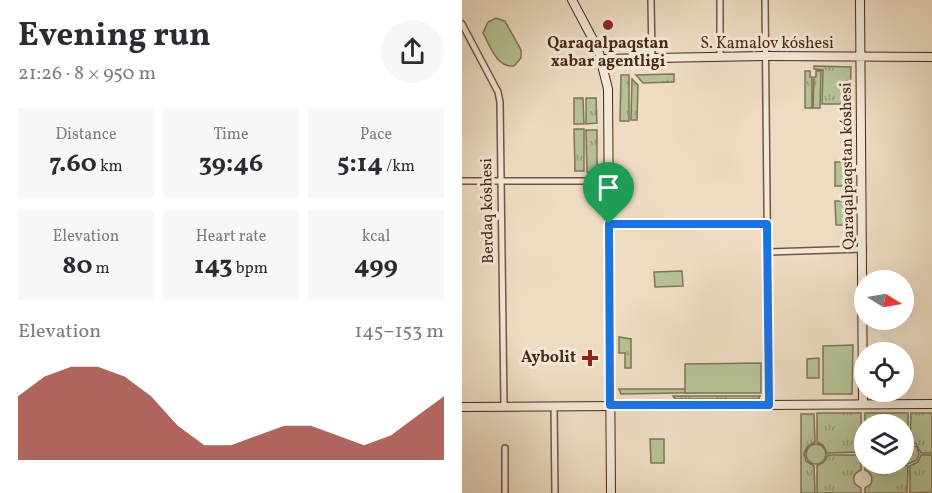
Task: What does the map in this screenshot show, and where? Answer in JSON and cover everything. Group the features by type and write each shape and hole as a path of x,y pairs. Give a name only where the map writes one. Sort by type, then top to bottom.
{"street":[{"path":"572,0 602,59 608,89 611,493"},
{"path":"651,0 652,58"},
{"path":"720,0 720,57"},
{"path":"765,0 769,405"},
{"name":"Qaraqalpaqstan kóshesi","path":"860,0 863,404"},
{"name":"Berdaq kóshesi","path":"462,24 498,92 500,102 504,406"},
{"name":"S. Kamalov kóshesi","path":"602,59 766,56 932,57"},
{"path":"462,181 609,181"},
{"path":"609,224 767,224"},
{"path":"768,252 863,249"},
{"path":"462,407 932,404"},
{"path":"554,406 555,493"},
{"path":"505,448 505,493"}],"green space":[{"path":"496,18 505,21 521,50 521,58 514,66 503,64 499,60 483,33 488,22"},
{"path":"814,66 851,67 850,104 822,104 823,70 814,69"},
{"path":"805,71 810,71 810,77 812,77 812,108 805,108"},
{"path":"816,71 821,71 820,108 813,108"},
{"path":"674,74 674,82 643,83 636,75"},
{"path":"621,75 629,75 629,121 620,121"},
{"path":"632,79 638,85 637,120 631,120"},
{"path":"574,98 583,98 584,124 574,124"},
{"path":"586,98 596,98 597,123 586,124"},
{"path":"574,129 584,129 584,171 575,171"},
{"path":"586,130 597,130 597,172 587,172"},
{"path":"835,162 847,162 848,186 835,186"},
{"path":"835,201 848,201 848,225 836,225"},
{"path":"682,271 683,286 655,287 654,272"},
{"path":"619,337 631,339 631,368 625,368 625,353 619,353"},
{"path":"853,345 852,394 823,394 823,346"},
{"path":"819,358 819,378 807,378 807,359"},
{"path":"761,363 761,393 685,393 685,364"},
{"path":"619,389 732,389 732,392 621,394"},
{"path":"673,396 760,396 759,399 675,399"},
{"path":"817,413 861,413 854,414 854,452 827,453 823,445 817,442"},
{"path":"865,413 908,413 908,414"},
{"path":"932,413 932,453 921,453 914,443 914,414 911,414"},
{"path":"801,414 814,414 815,442 807,447 804,454 806,461 814,466 815,493 801,493"},
{"path":"650,439 664,439 664,463 651,463"},
{"path":"816,444 823,447 826,454 823,461 816,464 809,461 806,454 809,447"},
{"path":"914,446 917,447 919,454 914,461"},
{"path":"828,455 854,455 854,480 855,484 861,488 861,493 817,493 817,466 824,462"},
{"path":"921,455 932,455 932,492 910,493 910,474 914,474 914,464 918,462"},
{"path":"871,474 908,474 907,493 865,493 865,488 871,484"}],"place":[{"name":"Qaraqalpaqstan xabar agentligi","path":"608,25"},
{"name":"Aybolit","path":"590,358"}],"route":[{"path":"609,224 767,224 769,405 610,405 609,224"}]}
